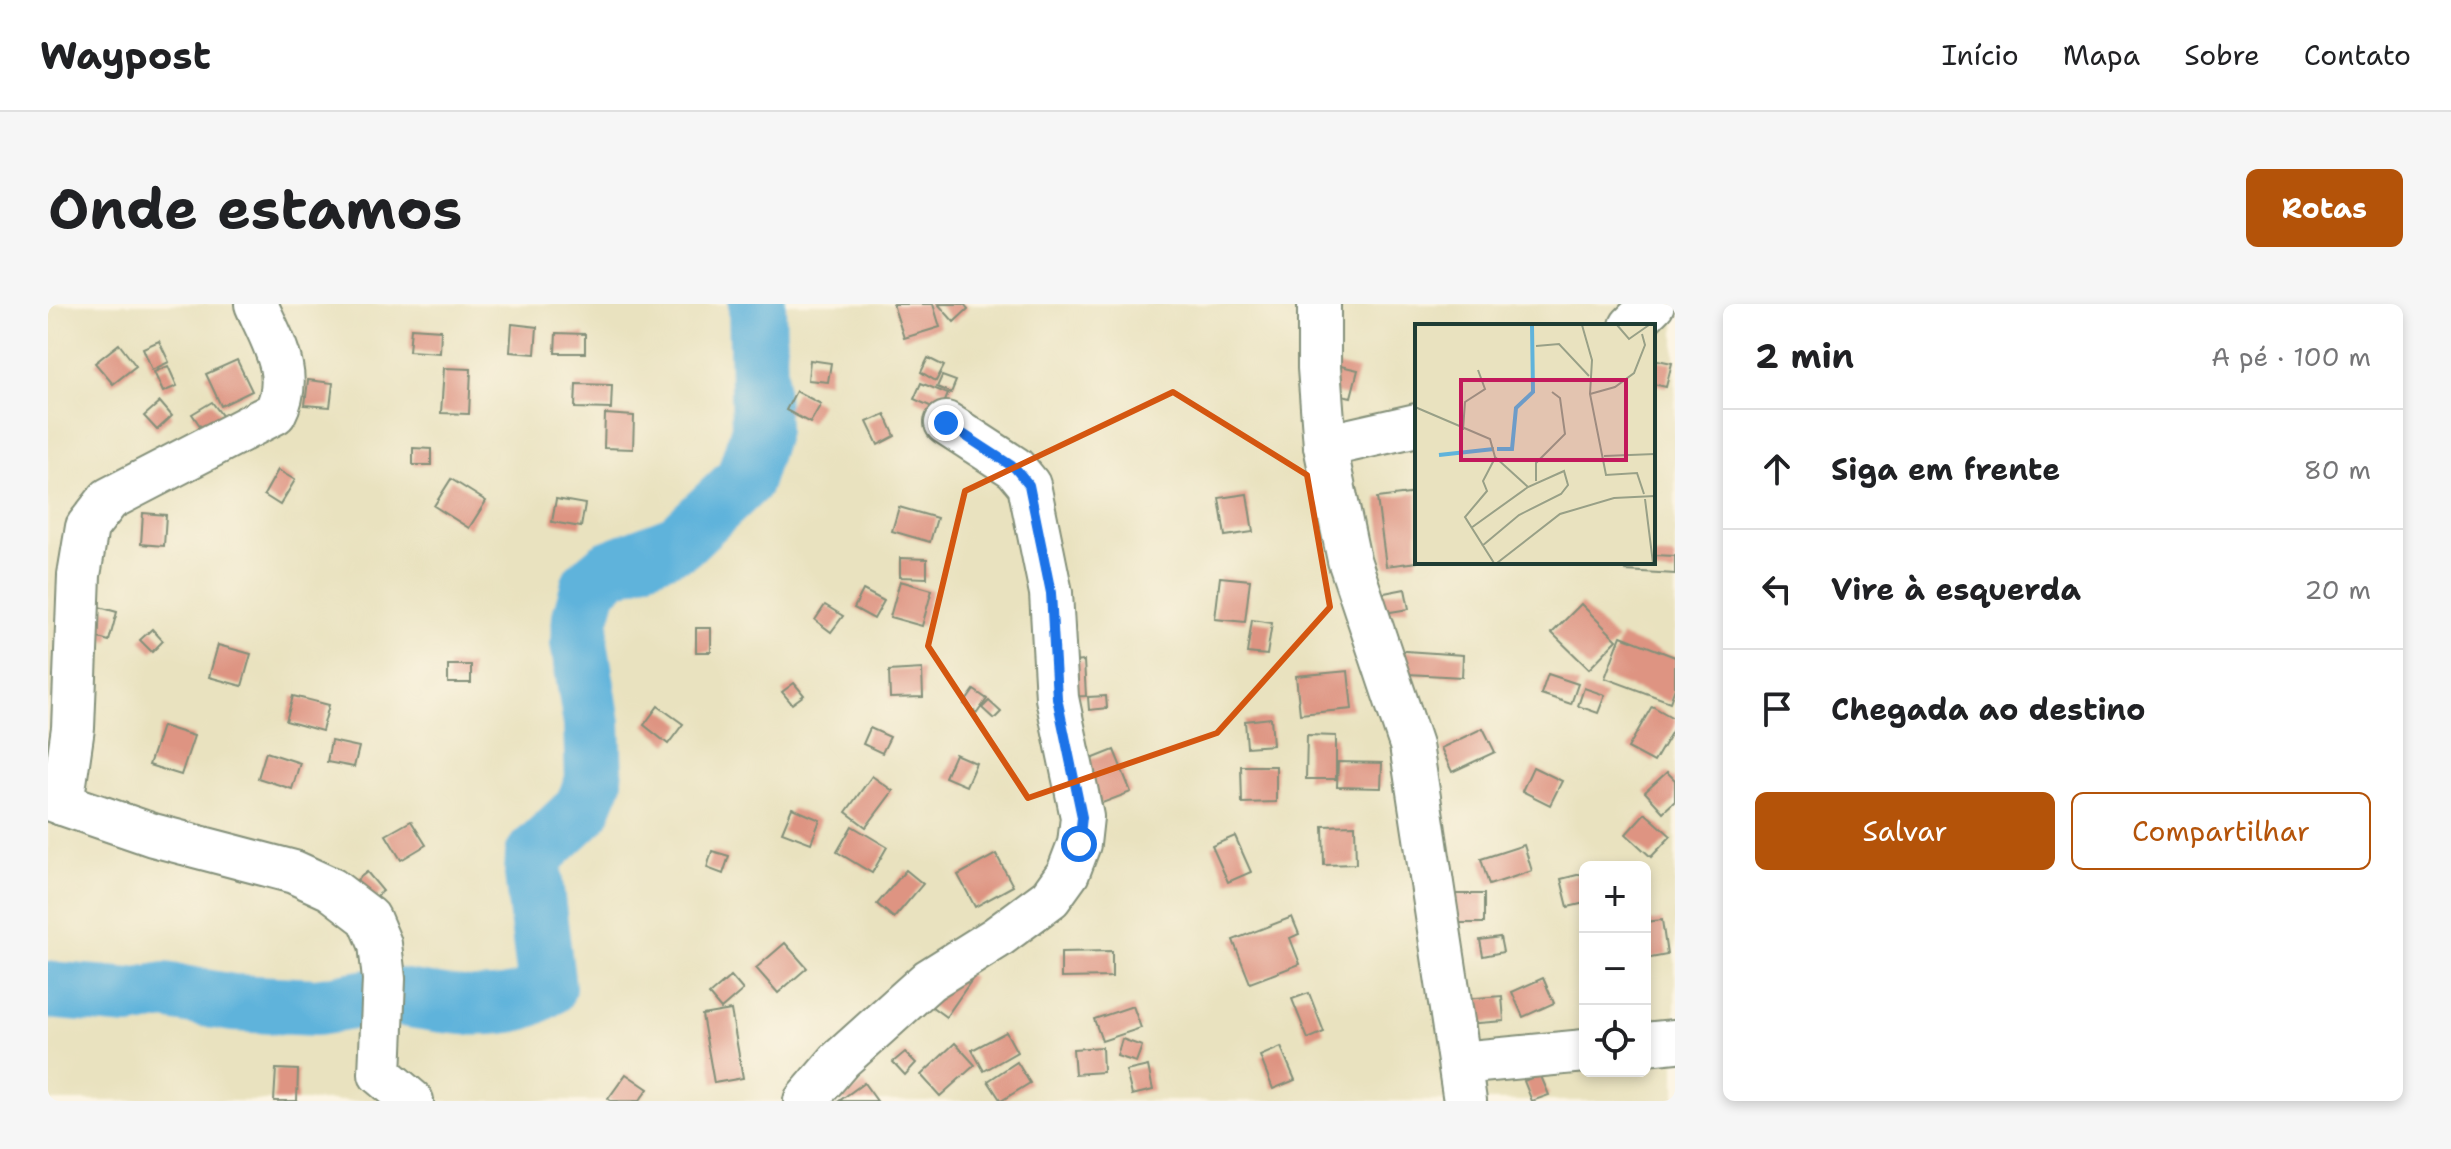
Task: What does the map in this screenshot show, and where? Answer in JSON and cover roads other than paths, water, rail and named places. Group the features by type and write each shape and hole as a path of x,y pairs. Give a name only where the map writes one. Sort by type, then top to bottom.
{"street":[{"path":"256,304 283,366 283,397 275,413 109,499 87,527 79,575 73,728 55,802 153,835 294,872 331,889 369,918 380,944 384,995 373,1088 412,1101"},
{"path":"1319,304 1319,368 1325,446 1349,560 1411,745 1463,1082 1579,1053"},
{"path":"1633,324 1653,304"},
{"path":"805,1101 840,1060 929,980 996,938 1050,898 1068,873 1079,844 1082,817 1057,698 1051,593 1029,485 1015,468 946,423"},
{"path":"1325,446 1415,425"},
{"path":"1651,1043 1675,1041"}],"waterway":[{"path":"398,997 458,1006 489,1006 522,1001 547,988 533,874 534,855 582,810 594,781 592,724 579,642 581,617 590,585 609,569 679,542 744,480 760,429 757,304"},
{"path":"48,990 130,997 165,991 233,1003 317,1007 368,998"}]}
